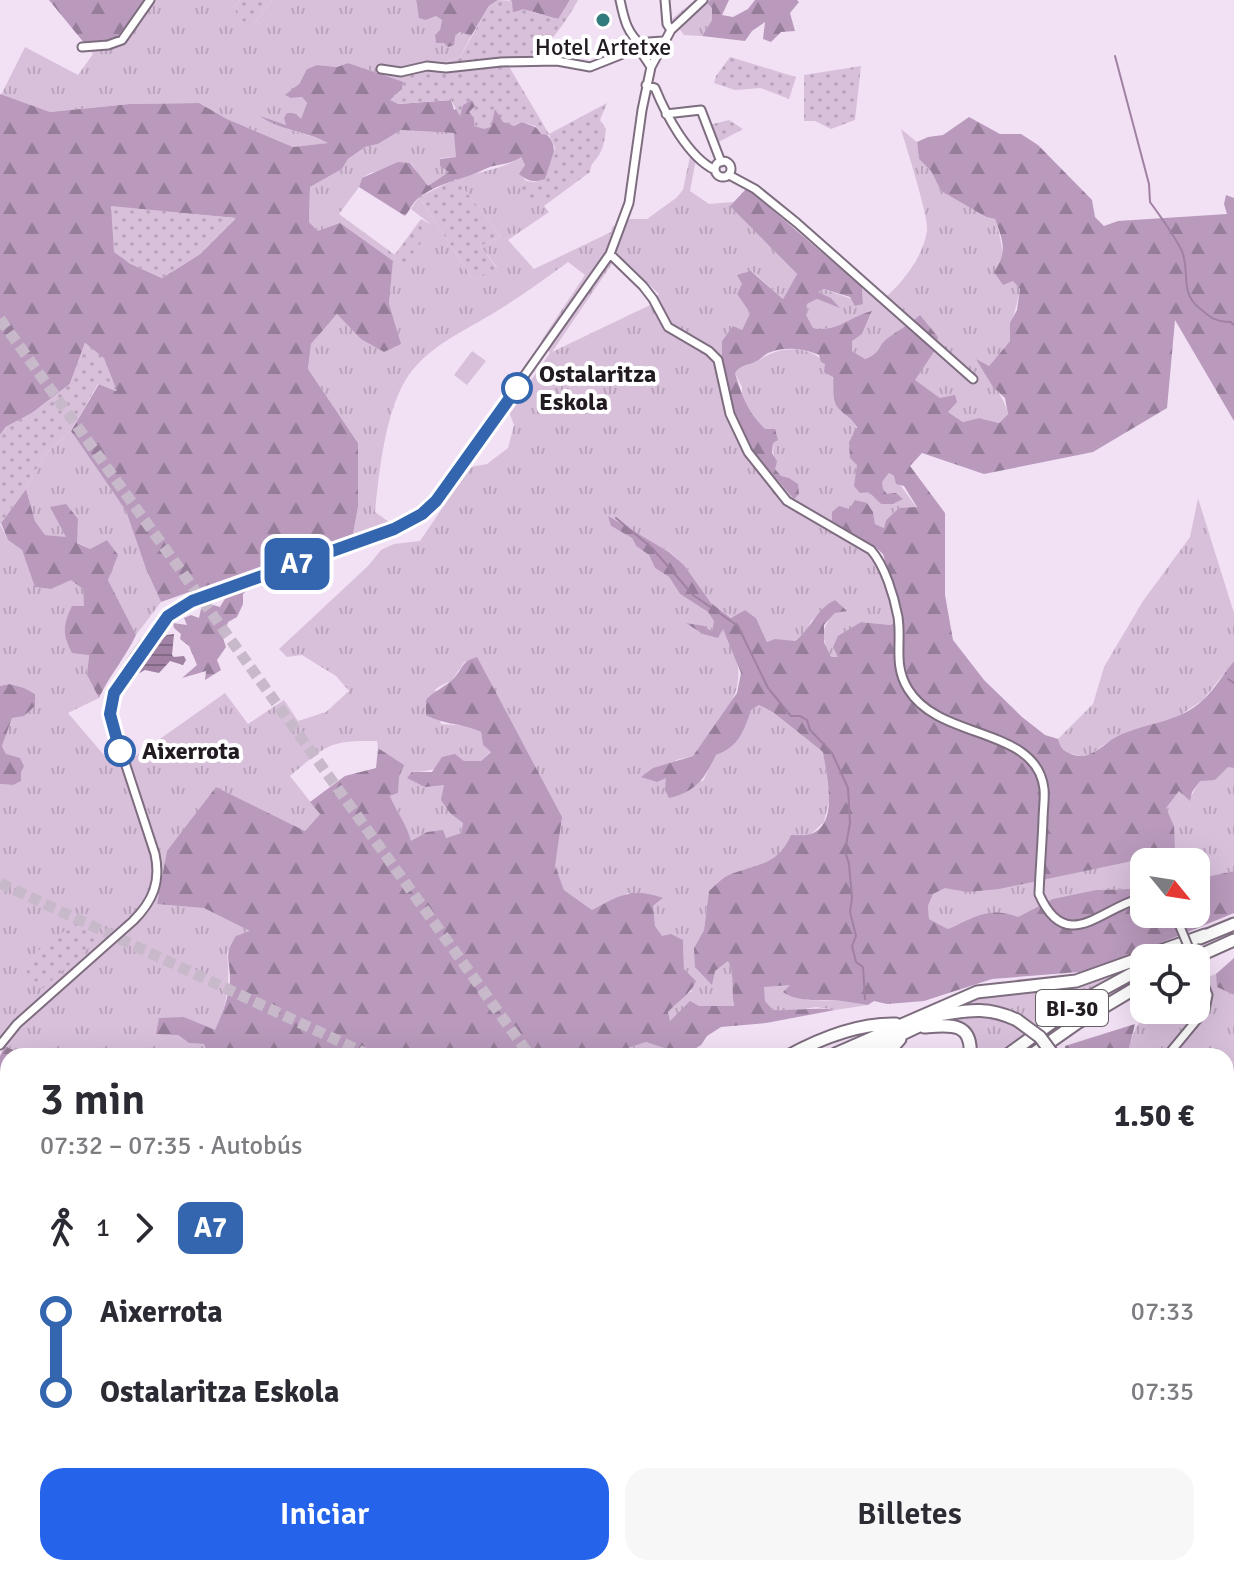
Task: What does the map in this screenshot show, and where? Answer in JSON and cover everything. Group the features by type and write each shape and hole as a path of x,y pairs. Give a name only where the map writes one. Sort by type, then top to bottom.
{"highway":[{"path":"852,1048 918,1023 977,992 1076,981 1234,924"},
{"path":"1188,944 1205,935"},
{"path":"1210,951 1234,940"},
{"name":"BI-30","path":"1017,1048 1080,1002 1130,975"},
{"name":"BI-30","path":"1042,1048 1130,991"},
{"path":"918,1023 974,1009 1003,1013 1040,1037 1048,1048"},
{"path":"918,1023 955,1026 968,1037 969,1048"},
{"path":"807,1048 851,1029 880,1024 902,1030"},
{"path":"870,1048 902,1030"},
{"path":"890,1048 902,1030"}],"street":[{"path":"82,47 108,45 122,40 150,0"},
{"path":"620,0 628,30 633,39 643,46"},
{"path":"665,0 667,24 671,30"},
{"path":"0,1045 17,1024 144,910 155,890 158,878 155,854 110,714 114,693 156,629 168,616 192,601 394,529 422,514 447,488 610,254 629,203 651,67 671,30 703,0"},
{"path":"381,69 401,72 427,66 446,68 529,61 568,61 590,67 649,42 663,41"},
{"path":"643,46 643,55 651,67"},
{"path":"646,85 655,88 666,114 694,154 718,165 730,165 729,175"},
{"path":"666,114 701,110 722,177 729,175 755,189 973,379"},
{"path":"610,254 648,292 668,327 709,351 718,360 730,414 748,452 787,501 871,550 879,559 898,618 898,665 908,690 932,714 961,728 1005,742 1024,753 1037,768 1044,788 1039,894 1046,910 1061,922 1082,925 1106,916 1130,901"},
{"path":"1172,1048 1196,1024"}],"green space":[{"path":"49,0 145,0 115,40 85,44"},
{"path":"145,0 240,0 234,7 252,26 272,0 416,0 417,8 426,20 436,16 442,20 440,30 455,36 461,32 471,36 460,57 445,62 428,61 404,82 348,63 337,67 317,65 307,69 291,98 302,97 307,103 301,120 285,124 269,119 283,127 329,143 293,147 227,119 199,103 130,104 50,112 1,95 25,47 78,75 93,54 85,44 121,35"},
{"path":"240,0 272,0 252,26 238,18 234,7"},
{"path":"416,0 498,0 489,6 471,36 460,32 455,36 454,45 448,47 444,43 436,43 435,35 440,30 442,20 436,16 426,20 419,18"},
{"path":"498,0 512,1 513,13 523,9 558,19 570,0 578,0 537,56 509,57 508,65 549,134 607,103 600,120 606,129 604,142 590,172 544,206 544,197 530,200 521,196 520,186 526,181 545,179 555,148 549,135 541,134 535,126 522,122 514,126 503,122 495,109 491,127 484,129 474,126 474,118 469,112 475,106 472,100 463,105 460,116 451,100 398,104 390,100 402,89 404,66 428,61 445,62 460,57 489,6"},
{"path":"509,0 570,0 559,19 530,11 512,13 512,1"},
{"path":"695,0 710,0 707,3 712,8 712,20 702,36 684,35 672,19"},
{"path":"710,0 729,0 722,15 733,17 748,9 755,0 797,0 799,2 790,13 795,31 781,32 771,42 763,39 765,22 752,31 745,41 702,36 712,20 712,8 707,3"},
{"path":"730,57 796,77 789,99 761,88 735,90 714,83"},
{"path":"348,63 404,82 402,90 394,96 398,104 451,100 454,110 472,99 476,106 494,108 514,126 521,122 549,136 554,150 553,159 545,180 525,179 519,174 525,165 521,157 428,191 416,200 405,216 359,187 362,178 398,162 410,163 428,186 449,172 440,166 440,159 456,157 454,133 401,130 378,144 365,147 348,159 342,169 310,187 309,222 318,231 340,223 393,261 389,304 401,344 384,352 361,339 337,314 311,344 308,369 358,443 358,507 353,534 161,602 126,511 71,431 99,384 116,391 103,358 85,343 70,384 32,413 6,427 0,435 0,94 50,112 130,104 199,103 227,119 293,147 328,143 276,125 260,116 286,125 284,118 287,113 296,114 301,119 307,103 302,97 285,95 299,84 307,69 317,65 337,67","holes":["111,207 235,218 200,254 162,278 129,263"]},
{"path":"861,66 855,120 831,129 815,121 804,121 804,75"},
{"path":"969,117 1000,134 1021,134 1038,145 1092,200 1095,217 1104,226 1118,221 1227,214 1224,204 1226,195 1234,198 1234,421 1175,320 1167,408 1093,452 984,474 922,453 910,466 945,513 945,595 953,640 984,680 1022,717 1045,735 1058,739 1066,751 1085,755 1118,736 1194,708 1212,691 1234,661 1234,768 1228,767 1215,780 1200,781 1190,801 1179,791 1166,808 1174,826 1175,848 1130,848 1130,861 999,889 967,892 945,888 933,894 928,906 929,919 948,929 982,914 1018,917 1053,899 1096,890 1130,889 1130,928 1197,928 1158,944 1130,944 1130,956 1079,972 992,979 924,1001 887,1004 874,1001 868,1005 797,998 783,992 790,985 764,987 765,1001 773,1010 835,1010 766,1023 721,1027 696,1048 664,1048 646,1042 628,1048 206,1048 204,1044 189,1043 178,1035 156,1034 159,1018 184,1017 215,1030 228,993 230,948 236,936 250,931 204,908 157,904 167,851 216,787 305,831 320,814 310,802 345,776 376,768 378,748 404,765 398,793 390,796 411,841 427,832 443,830 446,838 461,833 463,823 450,813 441,800 444,785 425,787 407,778 412,772 432,772 442,757 455,754 464,761 481,761 491,752 483,745 481,732 426,715 426,700 453,679 465,663 477,657 562,817 555,866 564,890 592,910 626,894 643,893 663,898 653,906 655,926 662,936 671,934 683,940 684,969 696,981 688,994 668,1012 670,1021 690,1001 699,1006 734,1006 728,961 715,971 712,985 695,967 694,948 704,930 709,891 729,875 773,858 780,853 791,835 809,835 820,828 826,820 829,798 823,752 774,713 759,705 751,710 735,743 716,755 693,788 669,798 665,790 666,778 657,782 641,777 653,768 693,756 737,693 741,673 723,629 718,638 703,634 686,623 704,626 712,632 714,621 708,612 680,594 669,577 655,568 649,555 636,546 632,538 611,526 608,516 669,552 684,565 711,603 731,618 745,610 756,618 767,642 775,639 795,641 835,600 847,611 835,613 824,625 824,642 831,657 838,657 833,647 838,636 861,622 890,625 902,619 883,554 832,521 832,512 839,506 849,509 855,500 867,503 873,512 875,524 884,528 886,520 899,508 917,507 904,486 896,484 894,476 889,473 882,482 887,494 896,493 903,499 893,504 881,504 869,492 860,493 854,486 857,465 850,458 849,442 857,427 836,406 833,377 824,372 825,364 819,355 800,349 780,349 735,373 754,416 765,429 775,429 778,440 773,443 772,453 777,461 775,469 781,476 798,484 799,494 794,499 752,450 734,414 722,359 722,341 733,326 742,330 750,313 737,294 742,284 737,275 751,271 783,299 797,274 730,206 747,188 862,287 863,304 855,306 850,297 824,289 818,292 831,298 840,308 817,299 807,304 806,315 813,328 836,326 872,311 862,334 852,341 852,351 865,359 920,315 938,337 934,352 915,380 940,398 955,395 957,402 948,412 963,422 979,418 999,423 1008,414 1005,398 993,387 976,359 989,366 1010,341 1010,323 1017,310 1020,289 1013,281 1003,285 994,272 1003,246 995,219 941,191 931,171 919,159 917,142 943,135"},
{"path":"729,120 743,129 715,144 709,125"},
{"path":"901,129 917,142 919,159 931,171 941,191 995,219 1006,265 1020,289 1010,341 989,366 977,361 1006,407 1008,414 999,423 979,418 963,422 948,412 940,398 914,380 934,352 901,332 865,359 852,351 852,340 862,334 872,312 821,329 813,328 805,315 807,304 817,299 839,307 831,298 817,292 824,289 863,303 862,287 879,302 895,288 916,261 925,241 927,223"},
{"path":"401,130 455,133 457,157 440,158 441,166 450,172 427,187 411,163 370,173 362,178 339,214 395,255 393,257 433,226 411,209 419,197 474,281 497,267 480,246 501,236 456,179 499,167 521,157 525,165 520,174 526,181 520,186 544,197 544,206 549,212 508,240 534,269 611,232 612,227 630,219 647,219 676,198 683,190 691,152 696,159 690,191 709,204 733,202 731,206 797,274 783,299 752,271 737,294 750,313 742,330 722,341 752,450 781,477 775,469 773,443 742,400 742,387 735,373 781,350 803,350 822,360 833,379 835,404 849,415 856,427 857,476 881,504 887,494 882,489 882,482 889,473 917,508 899,508 886,520 884,528 875,524 872,511 864,503 855,500 874,546 887,563 902,619 890,625 861,622 852,628 839,658 831,658 824,629 835,613 835,600 794,641 767,642 756,618 745,610 732,618 711,603 684,565 670,552 631,532 611,526 632,538 636,546 649,555 655,568 669,577 680,594 708,612 715,621 713,632 717,638 723,628 738,666 738,682 727,711 693,756 676,760 667,778 703,781 716,755 735,743 751,710 759,705 774,713 823,752 830,797 824,822 767,863 727,876 709,891 704,930 694,948 715,971 728,960 734,1007 699,1006 670,1022 668,1012 680,998 692,991 684,969 683,940 662,937 655,926 653,906 662,899 628,893 592,910 564,890 465,661 452,680 435,689 441,724 469,726 481,732 483,745 491,751 481,761 412,772 445,785 451,813 463,823 461,833 411,842 390,796 398,793 395,767 378,748 377,741 329,746 290,776 320,814 305,831 216,787 157,903 204,907 251,931 227,952 227,992 215,1031 184,1017 178,1035 189,1043 205,1044 206,1048 10,1048 0,1043 0,784 13,785 2,746 12,717 24,715 35,706 35,694 9,684 0,686 0,524 8,540 22,550 36,587 51,589 71,579 83,589 89,654 87,675 99,698 68,713 109,761 130,760 225,693 248,724 284,700 298,721 326,712 349,691 336,676 302,655 287,657 279,649 368,566 381,550 394,544 420,541 470,467 487,464 508,448 514,425 509,412 550,353 541,341 585,275 568,262 434,349 413,369 392,410 381,462 375,512 389,522 353,534 358,507 358,443 308,369 311,344 337,314 361,338 389,304 393,261 319,232 309,222 310,187 342,169 348,159 365,147 378,144","holes":["618,255 659,294 650,305 552,352"]},
{"path":"456,179 501,236 480,246 497,268 474,281 419,197"},
{"path":"111,206 236,218 200,254 162,278 129,263 114,252"},
{"path":"421,219 434,226 404,265 393,257"},
{"path":"85,343 104,358 117,391 98,384 71,431 44,455 26,489 0,524 0,435 6,427 32,413 70,384"},
{"path":"472,351 486,361 467,385 454,375"},
{"path":"71,431 126,511 161,602 136,635 108,580 117,555 107,540 90,549 76,542 78,519 67,538 45,535 35,521 26,489 44,455"},
{"path":"26,489 35,521 45,535 66,537 50,507 66,504 78,519 77,543 90,549 107,540 118,555 108,580 136,635 99,698 87,675 89,655 72,653 65,635 65,624 72,606 84,606 83,589 71,580 51,589 35,587 22,550 8,540 1,523"},
{"path":"1198,498 1234,613 1234,661 1203,700 1174,719 1138,729 1091,754 1081,756 1068,753 1059,745 1058,739 1093,704 1104,667 1143,601 1190,537"},
{"path":"250,587 243,594 243,604 237,617 228,622 223,638 226,647 217,660 221,670 205,680 206,671 182,678 197,665 189,646 180,639 181,634 173,623 187,625 184,618 191,615 199,618 201,609 213,605 220,607 226,597"},
{"path":"9,684 35,694 35,706 24,716 12,718 2,746 6,754 20,758 24,766 21,781 13,785 0,784 0,686"},
{"path":"1228,766 1234,768 1234,871 1210,876 1210,848 1130,848 1130,889 1096,890 1018,917 982,915 948,929 929,919 928,906 933,894 945,887 972,890 1031,882 1092,861 1174,826 1165,808 1179,791 1189,800 1200,780 1215,780"},
{"path":"1234,871 1234,913 1210,923 1210,876"},
{"path":"80,919 100,938 42,989 23,968 23,962"},
{"path":"1234,958 1234,995 1217,987 1216,974"},
{"path":"1114,974 1036,1024 996,1006 951,1006 991,996 1073,984"},
{"path":"1216,974 1218,987 1234,995 1234,1048 1129,1048 1138,1024 1210,1024 1210,976"},
{"path":"792,985 807,1000 868,1005 835,1010 816,1007 794,1011 773,1010 765,1001 763,987"},
{"path":"961,1014 978,1015 1010,1024 1025,1033 1006,1048 970,1048 957,1022 945,1020"},
{"path":"1135,1024 1129,1048 1065,1046"},
{"path":"646,1042 664,1048 627,1048"}],"shaded area":[{"path":"174,634 172,655 184,656 186,660 183,665 170,661 159,673 145,670 136,675 163,638"}],"waterway":[{"path":"1115,56 1149,184 1150,202 1181,249 1192,301 1209,316 1234,325"},
{"path":"616,518 652,548 693,595 738,626 768,688 791,716 807,720 810,730 832,753 848,788 850,823 845,851 852,898 850,912 856,936 852,946 856,962 863,967 865,999"},
{"path":"1228,679 1234,683"}],"tunnel":[{"path":"0,319 524,1048"},
{"path":"0,883 354,1048"}],"bus line":[{"name":"A7","path":"120,751 111,720 110,706 114,693 168,616 192,601 394,529 422,514 447,488 517,388"}],"place":[{"name":"Hotel Artetxe","path":"603,20"},
{"name":"Ostalaritza Eskola","path":"517,388"},
{"name":"Aixerrota","path":"120,751"}]}
